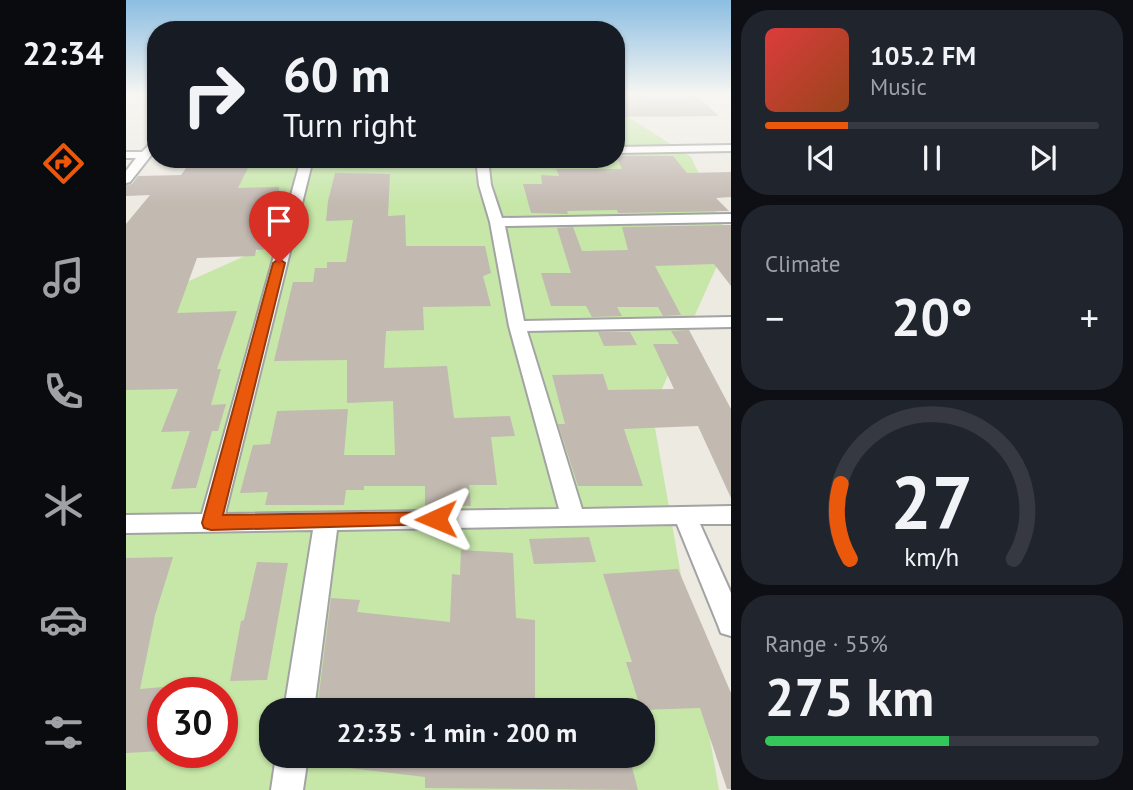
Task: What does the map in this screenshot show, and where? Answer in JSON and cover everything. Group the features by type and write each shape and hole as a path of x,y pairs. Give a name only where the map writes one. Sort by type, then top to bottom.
{"street":[{"path":"625,150 730,148"},
{"path":"126,179 147,152"},
{"path":"126,155 145,155"},
{"path":"211,523 305,168"},
{"path":"483,168 485,185 497,222 517,326 573,516"},
{"path":"497,222 730,218"},
{"path":"517,326 730,322"},
{"path":"126,524 730,515"},
{"path":"685,516 730,625"},
{"path":"301,698 326,522"},
{"path":"287,790 290,768"}],"green space":[{"path":"625,131 650,131 691,157 729,239 652,411 719,790 126,790 126,309 272,244 203,168 625,168"}],"building":[{"path":"625,156 673,156 687,173 731,172 731,197 716,198 729,211 618,213 617,210 567,211 568,214 531,213 523,184 542,184 541,175 559,176 556,169 625,168"},
{"path":"186,168 248,168 238,188 279,187 279,196 273,227 274,244 270,244 270,249 256,250 255,256 197,258 177,313 237,311 217,369 221,369 211,405 226,404 218,431 212,431 196,488 171,489 190,431 161,432 178,389 126,390 126,224 150,195 126,196 126,185 132,184 138,176 181,175"},
{"path":"335,173 390,174 388,216 405,215 406,246 485,246 491,273 483,276 491,306 423,307 424,330 386,331 384,368 447,366 454,418 510,416 515,436 491,437 497,485 469,485 471,506 425,506 425,486 364,486 364,490 346,490 344,505 265,505 268,492 240,493 253,445 270,444 277,411 348,409 344,455 395,455 393,401 347,403 347,360 274,361 293,282 313,282 315,268 327,268 327,262 346,262 353,220 326,221"},
{"path":"731,225 731,286 714,264 655,266 681,315 663,316 658,307 617,307 622,316 592,317 586,306 551,306 541,273 571,273 557,228 573,227 582,251 628,250 622,227"},
{"path":"689,330 731,409 731,498 698,426 624,429 643,486 578,486 558,424 565,424 552,375 603,374 608,390 674,389 653,344 679,344 671,331"},
{"path":"598,332 630,332 637,345 604,346"},
{"path":"589,537 596,562 534,564 529,539"},
{"path":"461,550 513,553 516,618 535,620 535,698 318,698 331,598 360,600 357,612 450,622 452,574 460,575"},
{"path":"173,557 155,615 140,689 147,688 147,752 126,753 126,558"},
{"path":"257,562 288,563 267,680 238,681 238,677 231,677 241,621 244,620"},
{"path":"678,569 731,693 731,789 727,789 700,708 655,710 655,698 637,698 626,662 632,662 603,574"},
{"path":"349,768 632,768 638,790 425,788 425,777"}],"route":[{"path":"279,263 211,523 436,519"}]}
